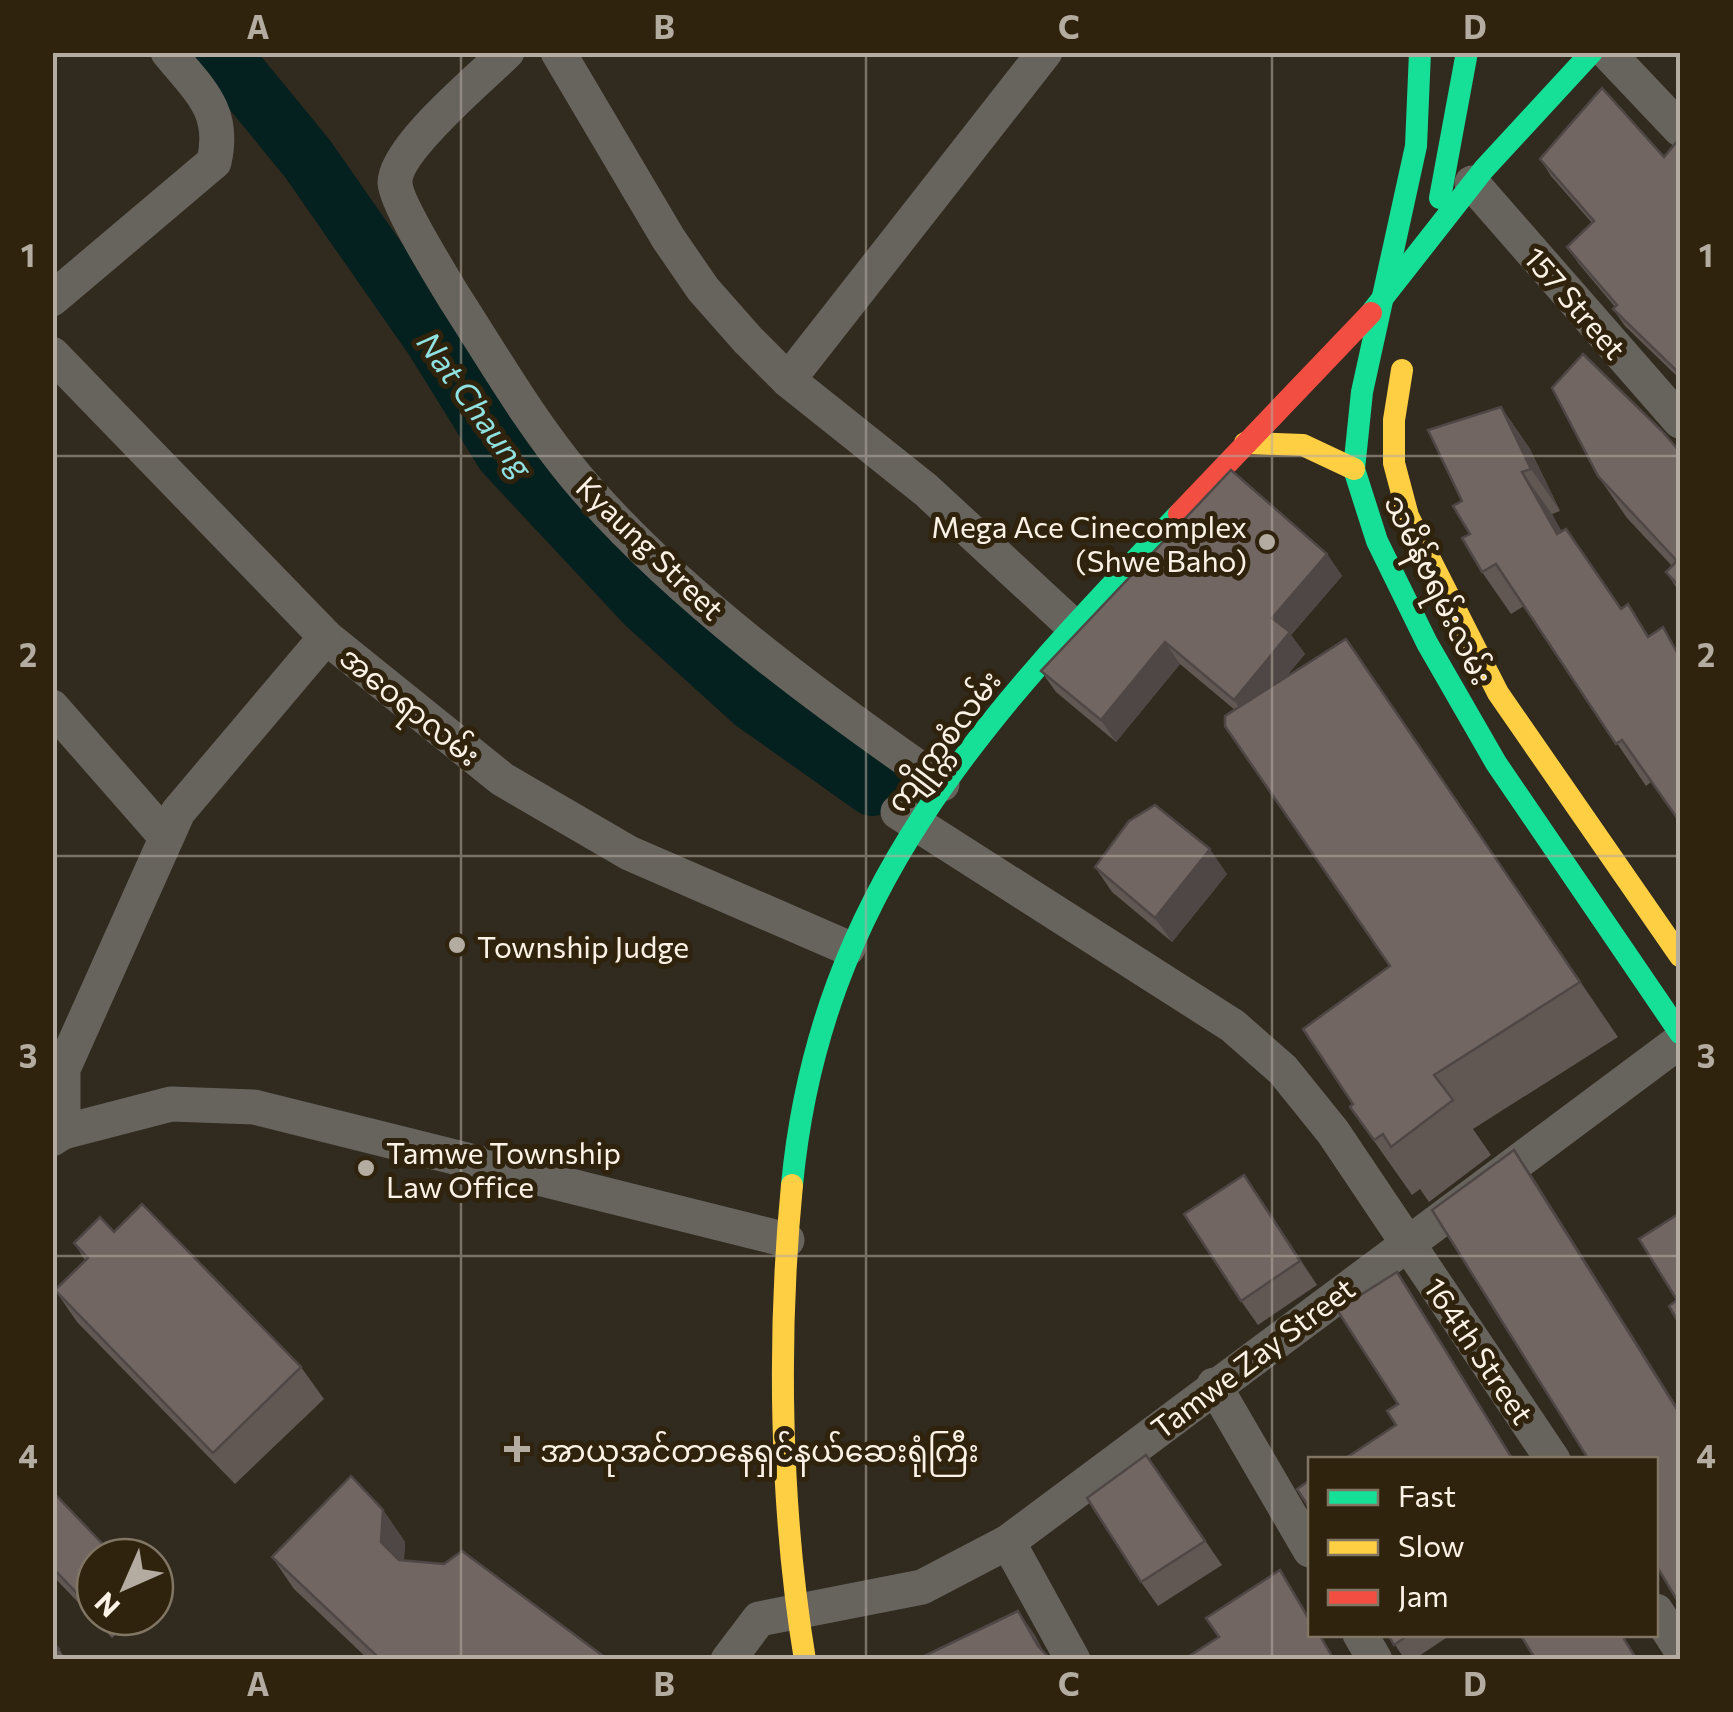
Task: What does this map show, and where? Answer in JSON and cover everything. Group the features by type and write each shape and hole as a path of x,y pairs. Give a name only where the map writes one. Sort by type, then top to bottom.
{"main road":[{"name":"သမိန်ဗရမ်းလမ်း","path":"1420,52 1416,146 1362,392 1354,470 1378,541 1427,643 1486,746 1671,1001 1680,1033"},
{"path":"1459,176 1466,52"},
{"path":"1364,276 1459,176 1592,52"},
{"path":"1420,284 1428,246 1481,125"},
{"name":"ကျိုက္ကစံလမ်း","path":"804,1660 796,1614 775,1238 791,1175 826,955 913,793 974,740 1060,611 1246,443 1381,303 1428,246"},
{"name":"သမိန်ဗရမ်းလမ်း","path":"1408,340 1394,435 1394,463 1408,516 1498,693 1680,956"},
{"path":"1246,443 1290,439 1324,448 1354,470"},
{"name":"ကျိုက္ကစံလမ်း","path":"759,1381 775,1238 786,1074"}],"street":[{"path":"52,298 214,162 220,134 210,103 168,52"},
{"name":"Kyaung Street","path":"507,52 412,147 398,168 398,196 442,278 534,423 580,481 913,793 1258,1046 1333,1132 1406,1241"},
{"path":"558,52 602,132 704,289 788,380 926,490 1060,611"},
{"path":"788,380 1046,52"},
{"path":"1607,52 1680,129"},
{"name":"157 Street","path":"1459,176 1680,421"},
{"name":"အဝေရာလမ်း","path":"52,354 326,637 502,779 629,853 826,955"},
{"path":"326,637 178,812 64,1069 58,1136 170,1104 254,1107 775,1238"},
{"path":"52,708 166,837"},
{"name":"Tamwe Zay Street","path":"728,1660 760,1619 922,1586 1008,1542 1406,1241 1680,1041"},
{"name":"164th Street","path":"1406,1241 1552,1457"},
{"path":"1214,1385 1308,1547"},
{"path":"1008,1542 1073,1660"},
{"path":"1658,1614 1680,1648"},
{"path":"1362,1637 1375,1660"}],"building":[{"path":"1602,88 1664,157 1680,138 1680,374 1613,309 1617,305 1567,247 1594,221 1540,159"},
{"path":"1583,354 1680,452 1680,587 1666,572 1677,561 1598,476 1552,388"},
{"path":"1501,407 1531,469 1522,472 1557,534 1566,529 1621,609 1628,604 1648,637 1663,627 1680,658 1680,822 1622,740 1616,744 1496,564 1482,572 1462,538 1470,534 1453,506 1462,501 1428,430"},
{"path":"1231,470 1327,554 1272,618 1290,632 1234,700 1165,642 1101,720 1041,671"},
{"path":"1346,639 1580,982 1434,1075 1453,1100 1391,1147 1383,1134 1374,1140 1303,1029 1390,966 1225,726 1225,716"},
{"path":"1155,805 1210,849 1155,918 1095,867 1129,821"},
{"path":"1514,1150 1680,1414 1680,1605 1658,1568 1658,1457 1587,1457 1432,1210"},
{"path":"1244,1175 1300,1261 1241,1301 1184,1214"},
{"path":"142,1204 301,1367 213,1453 55,1290 88,1258 74,1243 100,1217 114,1232"},
{"path":"1680,1213 1680,1325 1669,1306 1677,1300 1639,1239"},
{"path":"1397,1272 1511,1457 1348,1457 1396,1425 1387,1411 1398,1404 1337,1310"},
{"path":"1146,1455 1205,1541 1141,1582 1087,1498"},
{"path":"351,1476 383,1510 381,1542 399,1560 444,1564 462,1551 603,1656 601,1660 381,1660 272,1557"},
{"path":"1308,1481 1308,1506 1297,1489"},
{"path":"52,1491 96,1537 75,1537 75,1591 52,1567"},
{"path":"1280,1570 1308,1618 1308,1637 1321,1637 1334,1660 1183,1660 1219,1637 1206,1618"},
{"path":"1018,1611 1051,1660 922,1657"},
{"path":"1390,1637 1406,1637 1394,1645"},
{"path":"1522,1637 1623,1637 1637,1660 1536,1660"}],"waterway":[{"name":"Nat Chaung","path":"220,52 307,158 434,340 504,453 645,604 753,702 873,787"}],"traffic: fast":[{"path":"1420,52 1416,146 1362,392 1354,469 1377,541 1427,643 1496,763 1680,1033"},
{"path":"1440,198 1467,52"},
{"path":"1371,313 1484,169 1592,52"},
{"path":"792,1185 809,1080 837,985 876,897 923,815 1041,663 1179,514"}],"traffic: slow":[{"path":"1402,370 1394,420 1394,463 1408,516 1498,693 1680,956"},
{"path":"1245,443 1303,445 1354,469"},
{"path":"792,1185 784,1303 784,1423 790,1544 805,1660"}],"traffic: jam":[{"path":"1179,514 1371,313"}],"place":[{"name":"Mega Ace Cinecomplex (Shwe Baho)","path":"1267,542"},
{"name":"Township Judge","path":"457,945"},
{"name":"Tamwe Township Law Office","path":"366,1168"},
{"name":"အာယုအင်တာနေရှင်နယ်ဆေးရုံကြီး","path":"517,1449"}]}
